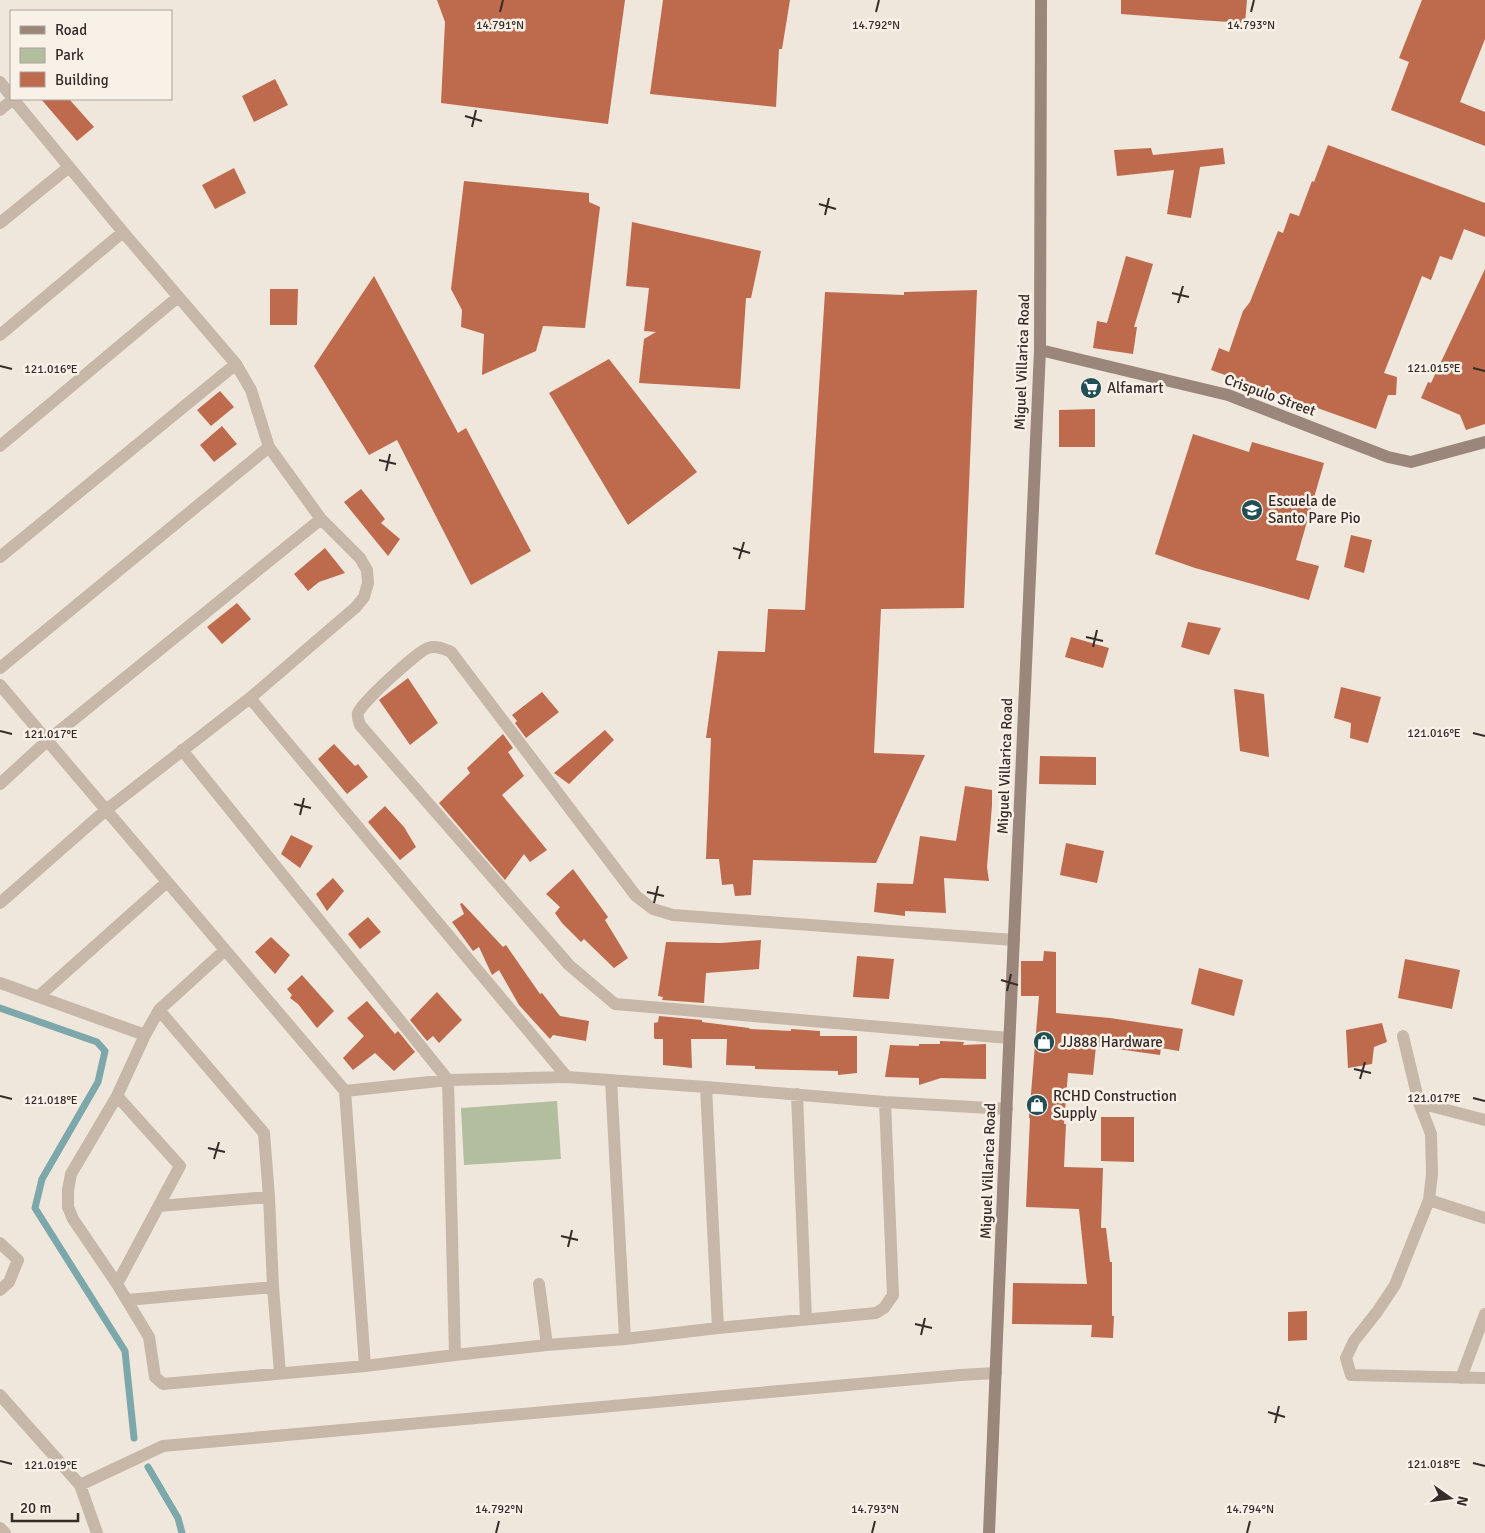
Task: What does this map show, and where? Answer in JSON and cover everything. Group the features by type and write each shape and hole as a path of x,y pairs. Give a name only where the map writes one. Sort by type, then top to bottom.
{"main road":[{"name":"Miguel Villarica Road","path":"989,1533 1040,350 1042,0"},
{"name":"Crispulo Street","path":"1040,350 1228,394 1388,457 1411,462 1485,442"}],"street":[{"path":"0,82 10,95"},
{"path":"0,110 13,100"},
{"path":"0,903 106,810 250,698 356,607 364,597 368,583 366,570 360,558 320,519 269,447 251,390 236,364 123,232 15,100"},
{"path":"0,223 69,167"},
{"path":"0,334 123,232"},
{"path":"0,446 178,297"},
{"path":"0,557 236,364"},
{"path":"0,668 269,447"},
{"path":"0,784 48,741 320,519"},
{"path":"1009,1038 615,1004 569,965 360,725 358,714 364,704 388,679 427,648 439,647 451,652 636,896 653,909 674,915 1014,940"},
{"path":"0,685 345,1091 365,1366"},
{"path":"250,698 567,1077"},
{"path":"182,750 448,1080 455,1355"},
{"path":"39,996 167,882"},
{"path":"226,950 159,1010 116,1096 71,1174 68,1190 68,1207 73,1219 117,1284 149,1337 155,1377 164,1384 365,1366 547,1345 625,1339 876,1313 884,1308 893,1295 885,1102"},
{"path":"0,983 145,1035"},
{"path":"159,1010 264,1133 269,1197 272,1287 280,1373"},
{"path":"1403,1036 1419,1103 1431,1134 1432,1174 1429,1200 1395,1285 1354,1341 1346,1358 1351,1375 1485,1378"},
{"path":"345,1091 448,1080 567,1077 885,1102 1007,1109"},
{"path":"611,1080 625,1339"},
{"path":"706,1087 718,1328"},
{"path":"797,1094 806,1319"},
{"path":"116,1096 180,1166 117,1284"},
{"path":"1419,1103 1485,1120"},
{"path":"159,1206 269,1197"},
{"path":"1429,1200 1485,1218"},
{"path":"0,1243 18,1260 9,1282 0,1290"},
{"path":"539,1284 547,1345"},
{"path":"127,1300 272,1287"},
{"path":"1461,1378 1485,1314"},
{"path":"80,1485 163,1446 996,1373"},
{"path":"0,1395 80,1485 96,1533"},
{"path":"0,1528 5,1533"}],"green space":[{"path":"557,1101 561,1159 464,1165 461,1108"}],"building":[{"path":"437,0 625,0 608,124 441,103 445,22"},
{"path":"663,0 790,0 782,49 779,49 776,107 650,94"},
{"path":"1121,0 1247,0 1245,23 1121,14"},
{"path":"1422,0 1485,0 1485,39 1460,102 1485,112 1485,146 1391,110 1409,62 1399,58"},
{"path":"275,79 288,105 254,122 242,96"},
{"path":"42,100 70,100 94,127 77,141"},
{"path":"1328,145 1485,203 1485,237 1464,229 1452,260 1440,256 1431,280 1422,276 1384,373 1397,377 1396,395 1388,395 1376,429 1211,370 1219,348 1229,352 1243,311 1250,302 1278,231 1283,233 1290,213 1299,216"},
{"path":"1151,148 1153,155 1223,148 1225,164 1200,167 1191,218 1167,214 1174,170 1117,176 1114,150"},
{"path":"234,168 246,193 215,209 202,185"},
{"path":"464,181 589,193 589,202 600,207 585,328 543,326 536,351 482,375 484,334 461,327 462,310 451,289"},
{"path":"632,222 761,251 751,298 746,298 740,389 639,383 644,339 656,332 644,331 649,288 626,286"},
{"path":"1126,256 1153,264 1134,327 1137,327 1133,354 1093,348 1097,321 1107,323"},
{"path":"1485,269 1485,424 1466,430 1460,415 1421,398 1428,382 1431,383"},
{"path":"374,276 458,433 466,428 531,551 471,585 397,440 369,455 314,366"},
{"path":"270,289 298,289 297,325 270,325"},
{"path":"977,290 964,608 881,609 874,753 925,755 876,863 753,860 751,895 735,896 733,884 722,885 719,859 706,859 711,738 706,738 718,651 765,652 768,609 805,610 825,292 904,295 904,292"},
{"path":"609,359 697,472 628,525 549,393"},
{"path":"220,391 234,407 211,426 197,410"},
{"path":"1095,409 1095,447 1059,447 1059,410"},
{"path":"222,426 237,444 214,462 200,445"},
{"name":"Escuela de Santo Pare Pio","path":"1193,434 1249,452 1252,442 1324,463 1296,560 1319,566 1309,600 1195,568 1155,554"},
{"path":"361,489 385,519 381,523 400,539 388,556 344,502"},
{"path":"1351,535 1372,540 1364,573 1344,567"},
{"path":"325,548 345,573 319,582 308,591 294,574"},
{"path":"237,603 251,619 222,644 207,627"},
{"path":"1188,622 1221,628 1209,655 1181,647"},
{"path":"1071,637 1109,648 1103,668 1065,657"},
{"path":"408,678 438,723 410,745 379,700"},
{"path":"1341,687 1381,697 1368,743 1350,738 1351,723 1334,718"},
{"path":"1234,689 1264,694 1269,757 1240,751"},
{"path":"542,692 559,712 526,738 515,723 517,721 512,715"},
{"path":"605,730 614,740 569,784 554,773"},
{"path":"503,734 513,748 508,752 524,776 502,795 547,850 530,862 524,854 505,880 439,803 470,773 467,768"},
{"path":"334,744 355,766 358,764 368,777 347,794 318,759"},
{"path":"1040,756 1096,757 1096,785 1039,784"},
{"path":"965,786 992,790 987,867 989,881 944,878 946,913 905,911 905,916 874,912 877,883 913,884 920,836 956,841"},
{"path":"385,806 404,827 416,847 400,860 368,822"},
{"path":"291,835 313,846 300,868 281,854"},
{"path":"1066,843 1104,851 1097,883 1060,875"},
{"path":"573,869 608,917 605,920 628,958 614,968 584,939 581,942 562,923 555,913 560,907 546,894"},
{"path":"333,878 344,891 327,911 316,894"},
{"path":"462,903 503,947 506,945 540,994 542,993 560,1016 589,1021 586,1041 553,1035 550,1039 519,1005 499,970 492,975 479,947 473,951 452,922 464,914 460,904"},
{"path":"368,917 381,932 360,949 348,934"},
{"path":"271,937 290,955 275,974 255,952"},
{"path":"761,940 759,969 706,973 704,1003 662,1000 663,997 658,996 666,942 721,943"},
{"path":"1044,951 1056,952 1056,1013 1110,1018 1183,1029 1179,1051 1161,1048 1160,1055 1096,1046 1093,1075 1068,1073 1064,1124 1066,1124 1064,1167 1103,1168 1101,1228 1106,1228 1110,1262 1112,1262 1113,1338 1091,1337 1092,1325 1012,1324 1013,1283 1087,1284 1079,1209 1026,1207 1029,1118 1039,996 1021,996 1021,961 1043,961"},
{"path":"857,956 894,959 889,999 853,997"},
{"path":"1405,959 1460,970 1452,1009 1398,998"},
{"path":"1199,968 1243,980 1234,1016 1191,1004"},
{"path":"302,975 334,1011 317,1028 298,1004 290,998 292,995 287,989"},
{"path":"437,992 462,1020 439,1043 433,1036 427,1041 410,1020"},
{"path":"367,1001 395,1034 398,1031 415,1052 394,1071 375,1053 353,1070 343,1058 364,1036 347,1018"},
{"path":"659,1016 702,1020 702,1022 750,1029 791,1031 791,1029 820,1031 820,1036 857,1036 857,1073 838,1075 838,1071 755,1069 755,1066 726,1065 727,1039 691,1039 692,1068 663,1065 663,1039 654,1038 654,1023 658,1022"},
{"path":"1382,1023 1387,1042 1374,1047 1372,1064 1348,1068 1346,1030"},
{"path":"940,1041 964,1042 963,1045 986,1044 986,1079 941,1078 919,1085 919,1078 885,1077 890,1045 919,1046 919,1044 940,1044"},
{"path":"1101,1117 1134,1117 1134,1162 1101,1161"},
{"path":"1307,1311 1307,1340 1288,1341 1288,1312"}],"waterway":[{"path":"0,1008 97,1042 105,1051 98,1082 42,1179 35,1208 125,1351 134,1438"},
{"path":"148,1467 178,1518 182,1533"}],"place":[{"name":"Alfamart","path":"1091,388"},
{"name":"Escuela de Santo Pare Pio","path":"1252,510"},
{"name":"JJ888 Hardware","path":"1044,1042"},
{"name":"RCHD Construction Supply","path":"1037,1105"}]}
